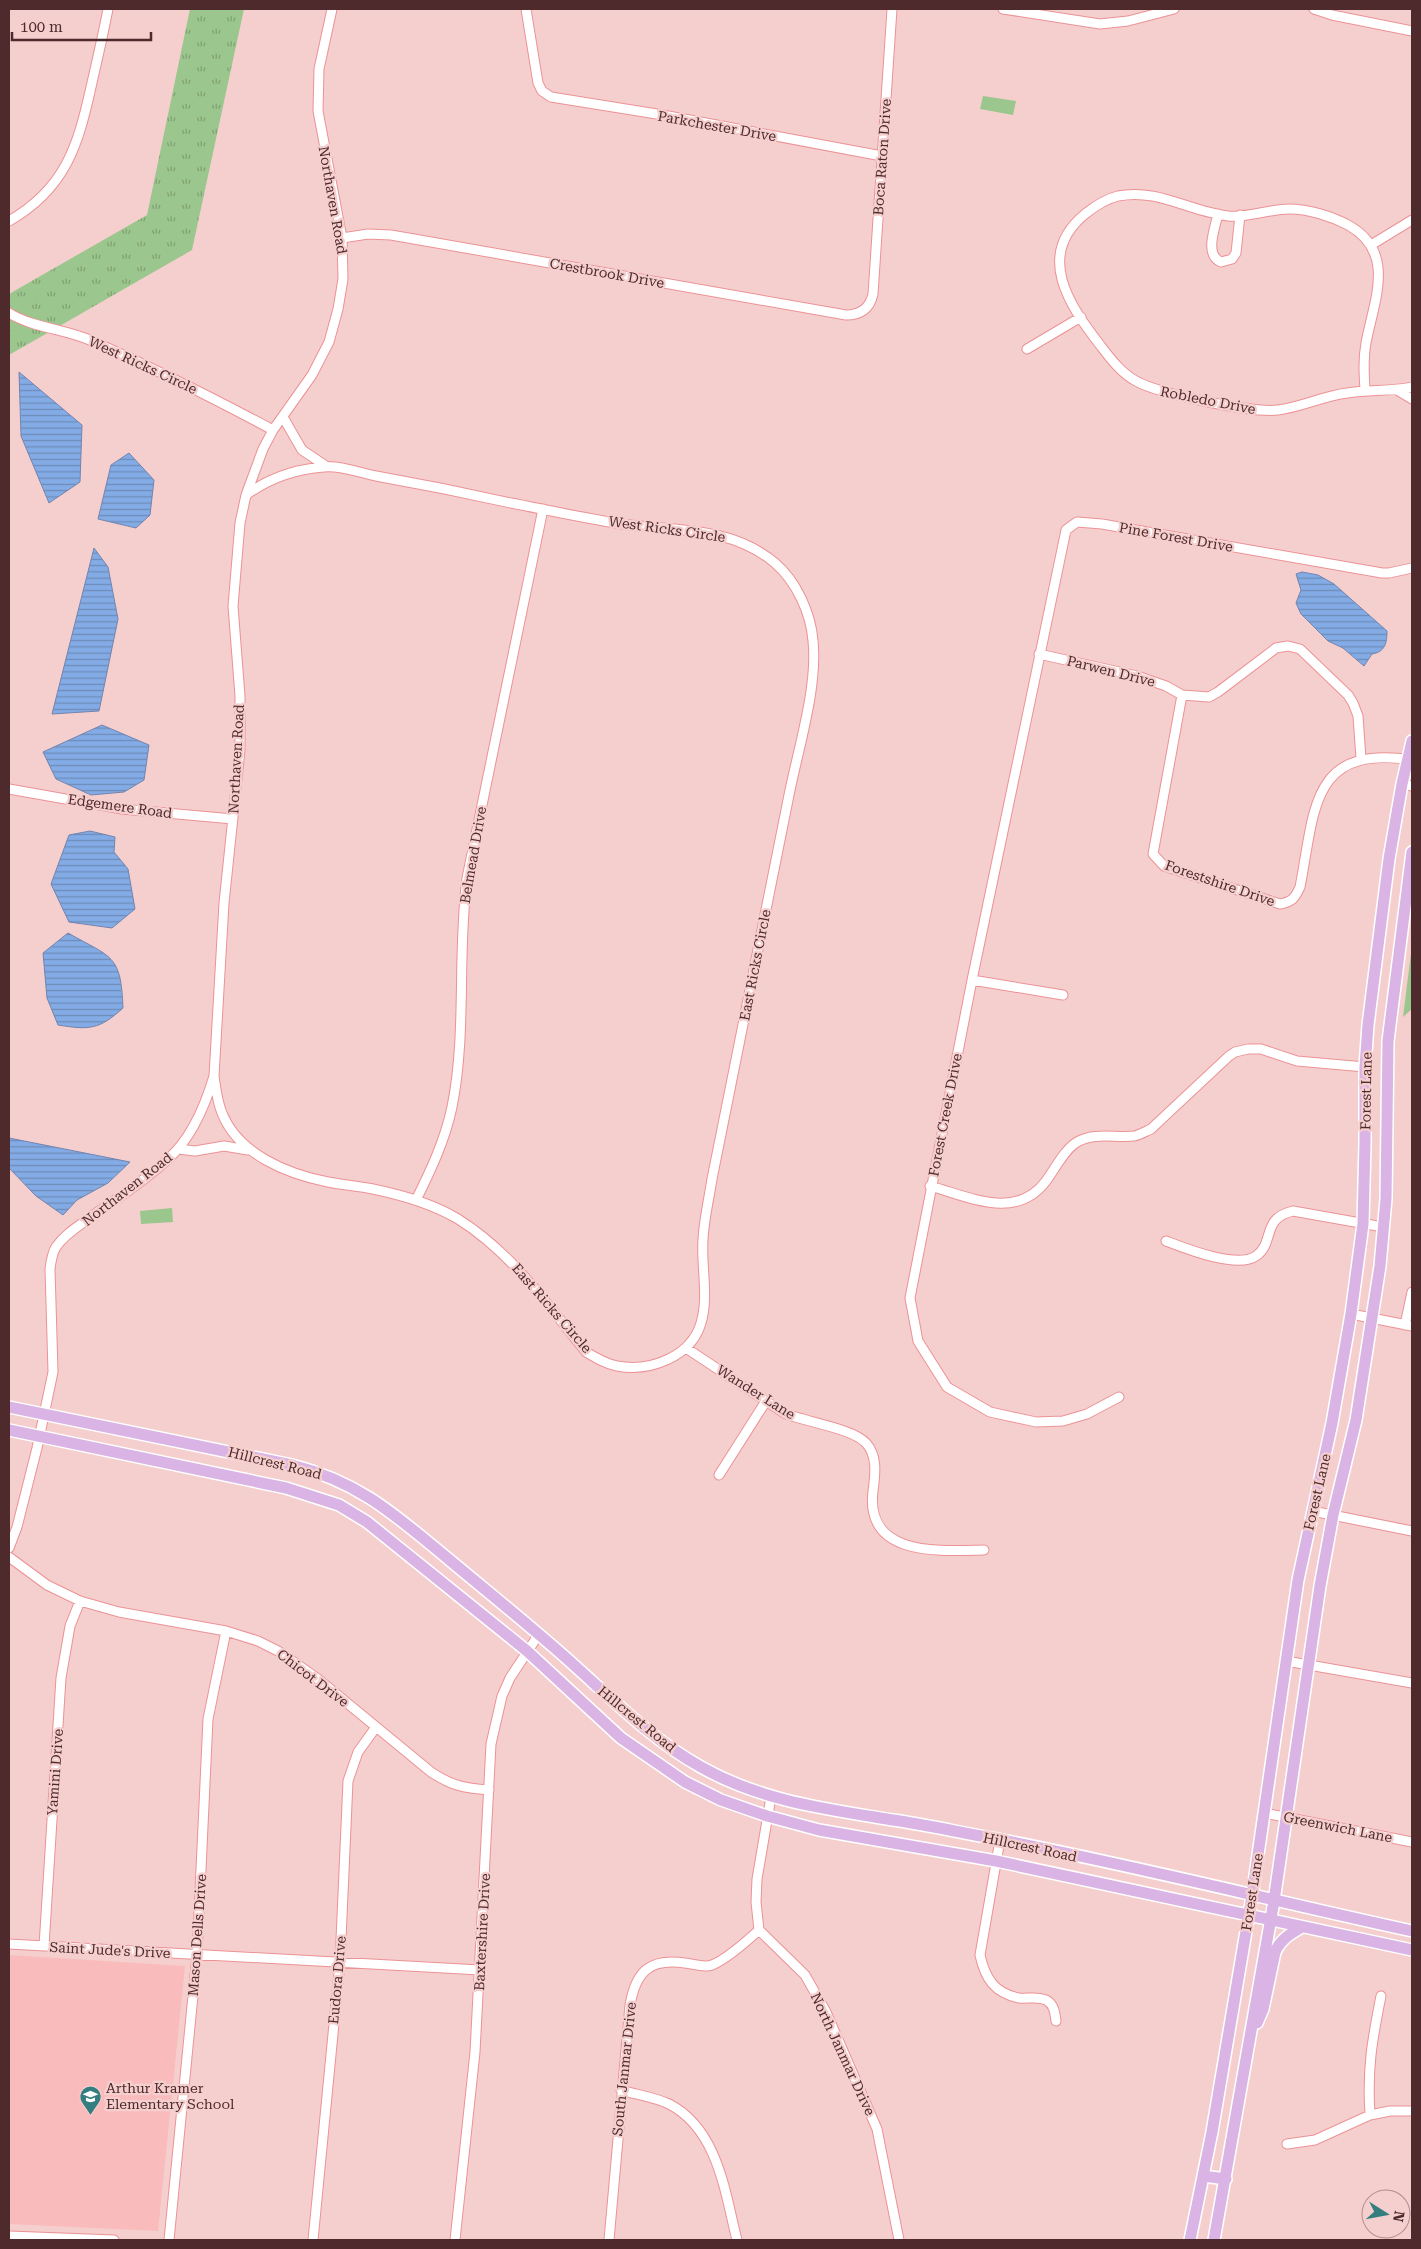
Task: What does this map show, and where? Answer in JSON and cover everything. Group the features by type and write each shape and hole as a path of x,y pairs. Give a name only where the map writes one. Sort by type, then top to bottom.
{"main road":[{"name":"Forest Lane","path":"1190,2240 1252,1896 1298,1580 1332,1423 1351,1314 1363,1224 1367,1040 1389,859 1407,785 1412,741"},
{"name":"Forest Lane","path":"1214,2240 1271,1921 1320,1586 1333,1515 1356,1420 1372,1318 1384,1227 1388,1041 1412,852"},
{"path":"1367,1040 1388,1041"},
{"name":"Hillcrest Road","path":"9,1407 46,1413 283,1463 333,1477 358,1489 384,1506 539,1634 662,1742 701,1767 733,1783 771,1797 822,1810 896,1820 1000,1840 1412,1931"},
{"name":"Hillcrest Road","path":"9,1430 286,1488 340,1505 367,1522 527,1651 621,1738 685,1782 720,1800 767,1816 820,1830 996,1862 1248,1917 1412,1950"},
{"path":"1250,2035 1263,2009 1275,1952 1284,1938 1302,1927"},
{"path":"1203,2176 1226,2180"}],"street":[{"path":"9,221 33,206 47,192 67,166 82,129 108,9"},
{"name":"Northaven Road","path":"9,1548 17,1527 46,1413 54,1357 50,1269 56,1246 71,1232 157,1169 178,1149 195,1123 207,1099 214,1076 223,922 239,760 240,720 233,606 237,549 246,495 263,449 273,430 312,375 334,327 343,280 342,238 318,111 319,70 332,9"},
{"name":"Parkchester Drive","path":"526,9 538,83 542,91 550,97 663,115 882,156"},
{"name":"Boca Raton Drive","path":"869,304 873,294 892,9"},
{"path":"1003,9 1100,24 1128,21 1174,9"},
{"path":"1059,19 1061,9"},
{"path":"1314,9 1332,15 1412,31"},
{"name":"Robledo Drive","path":"1365,390 1364,354 1378,291 1379,277 1376,257 1370,245 1356,229 1340,221 1315,213 1289,209 1240,215 1218,214 1171,200 1129,194 1106,199 1085,214 1068,230 1060,254 1060,275 1065,293 1096,340 1124,372 1135,381 1158,391 1268,410 1280,410 1325,397 1365,390 1397,390 1412,387"},
{"path":"1218,214 1212,250 1214,258 1221,262 1232,259 1236,252 1240,215"},
{"path":"1370,245 1412,220"},
{"name":"Crestbrook Drive","path":"342,238 368,234 391,235 846,315 860,313 869,304"},
{"name":"West Ricks Circle","path":"9,313 98,344 178,379 273,430"},
{"path":"1027,349 1081,317"},
{"path":"1397,390 1412,399"},
{"name":"West Ricks Circle","path":"283,417 302,450 326,466 624,524 708,532 732,538 753,548 775,564 793,584 803,603 810,622 813,639 814,668 768,899"},
{"name":"West Ricks Circle","path":"246,495 260,485 278,477 326,466"},
{"name":"Belmead Drive","path":"416,1200 435,1160 452,1108 457,1075 460,1032 463,928 467,878 543,509"},
{"name":"Pine Forest Drive","path":"1039,654 1064,536 1070,525 1077,522 1102,524 1382,573 1412,568"},
{"name":"Parwen Drive","path":"1039,654 1137,676 1166,686 1182,695 1210,697 1271,650 1282,646 1294,647 1304,652 1348,695 1358,716 1360,759"},
{"name":"Forest Creek Drive","path":"1039,654 930,1186 910,1298 918,1342 947,1387 990,1412 1036,1422 1063,1421 1087,1414 1119,1397"},
{"name":"Forestshire Drive","path":"1182,695 1153,854 1164,866 1280,904 1290,903 1296,898 1300,887 1316,802 1332,774 1343,766 1360,759 1410,760"},
{"name":"Edgemere Road","path":"9,788 122,809 233,819"},
{"name":"East Ricks Circle","path":"178,1149 195,1151 224,1146 249,1150 289,1170 308,1177 416,1200 456,1218 483,1236 511,1261 586,1352 600,1360 617,1366 640,1367 656,1364 686,1348 700,1326 703,1314 702,1238 768,899"},
{"path":"972,980 1063,995"},
{"path":"930,1186 998,1204 1014,1204 1027,1198 1044,1184 1069,1149 1076,1143 1098,1136 1136,1136 1151,1129 1229,1056 1248,1049 1261,1049 1297,1061 1365,1067"},
{"name":"East Ricks Circle","path":"214,1076 217,1100 222,1114 231,1130 249,1150"},
{"path":"1166,1241 1187,1249 1236,1261 1248,1260 1260,1252 1276,1219 1283,1213 1293,1211 1384,1227"},
{"path":"1351,1314 1409,1325 1412,1292"},
{"name":"Wander Lane","path":"686,1348 784,1413 799,1420 847,1432 865,1442 872,1450 874,1459 873,1518 882,1532 888,1537 902,1543 937,1551 984,1550"},
{"path":"719,1475 766,1401"},
{"path":"1312,1511 1412,1532"},
{"name":"Chicot Drive","path":"9,1557 47,1585 80,1601 119,1612 226,1631 278,1651 318,1679 431,1772 448,1783 465,1788 489,1790"},
{"name":"Yamini Drive","path":"44,1946 61,1678 70,1626 80,1601"},
{"name":"Mason Dells Drive","path":"169,2240 197,1955 208,1719 226,1631"},
{"name":"Baxtershire Drive","path":"455,2240 475,2052 492,1744 502,1696 527,1651 539,1634"},
{"path":"1286,1661 1412,1683"},
{"name":"Eudora Drive","path":"314,2240 340,1962 348,1781 358,1752 376,1727"},
{"path":"759,1930 756,1902 757,1879 771,1797"},
{"name":"Greenwich Lane","path":"1264,1813 1412,1842"},
{"path":"1000,1840 980,1955 983,1971 989,1982 997,1990 1019,1998 1046,2000 1054,2008 1056,2021"},
{"name":"South Janmar Drive","path":"608,2240 632,1990 643,1971 654,1964 667,1962 712,1965 759,1930"},
{"name":"North Janmar Drive","path":"759,1930 805,1975 826,2012 877,2129 899,2240"},
{"name":"Saint Jude's Drive","path":"9,1944 480,1970"},
{"path":"1370,2115 1368,2083 1370,2048 1381,1996"},
{"path":"621,2090 669,2104 689,2118 698,2128 707,2140 717,2163 737,2240"},
{"path":"1288,2144 1315,2140 1370,2115 1390,2111 1412,2111"},
{"path":"9,2236 114,2240"}],"shaded area":[{"name":"Arthur Kramer Elementary School","path":"9,1955 185,1966 158,2231 9,2224"}],"green space":[{"path":"190,9 244,9 192,250 9,355 9,294 147,215"},
{"path":"983,96 1016,101 1013,115 980,109"},
{"path":"1412,945 1412,1009 1403,1017"},
{"path":"172,1208 173,1222 141,1224 140,1211"}],"water":[{"path":"19,372 82,425 80,482 49,503 21,436"},
{"path":"129,453 154,480 150,515 136,528 98,519 111,465"},
{"path":"94,548 108,567 118,619 99,711 52,714"},
{"path":"1302,572 1318,575 1334,584 1387,631 1384,646 1380,651 1372,654 1364,666 1343,648 1328,641 1301,614 1296,603 1301,590 1296,574"},
{"path":"102,725 149,745 144,780 124,792 91,795 56,779 43,752"},
{"path":"90,831 115,837 114,852 128,869 135,909 112,928 69,922 51,884 69,835"},
{"path":"68,933 104,953 116,967 120,977 123,1008 107,1021 93,1027 78,1028 58,1025 47,998 43,953"},
{"path":"9,1138 130,1162 108,1183 77,1200 63,1215 36,1196 9,1168"}],"place":[{"name":"Arthur Kramer Elementary School","path":"90,2115"}]}
